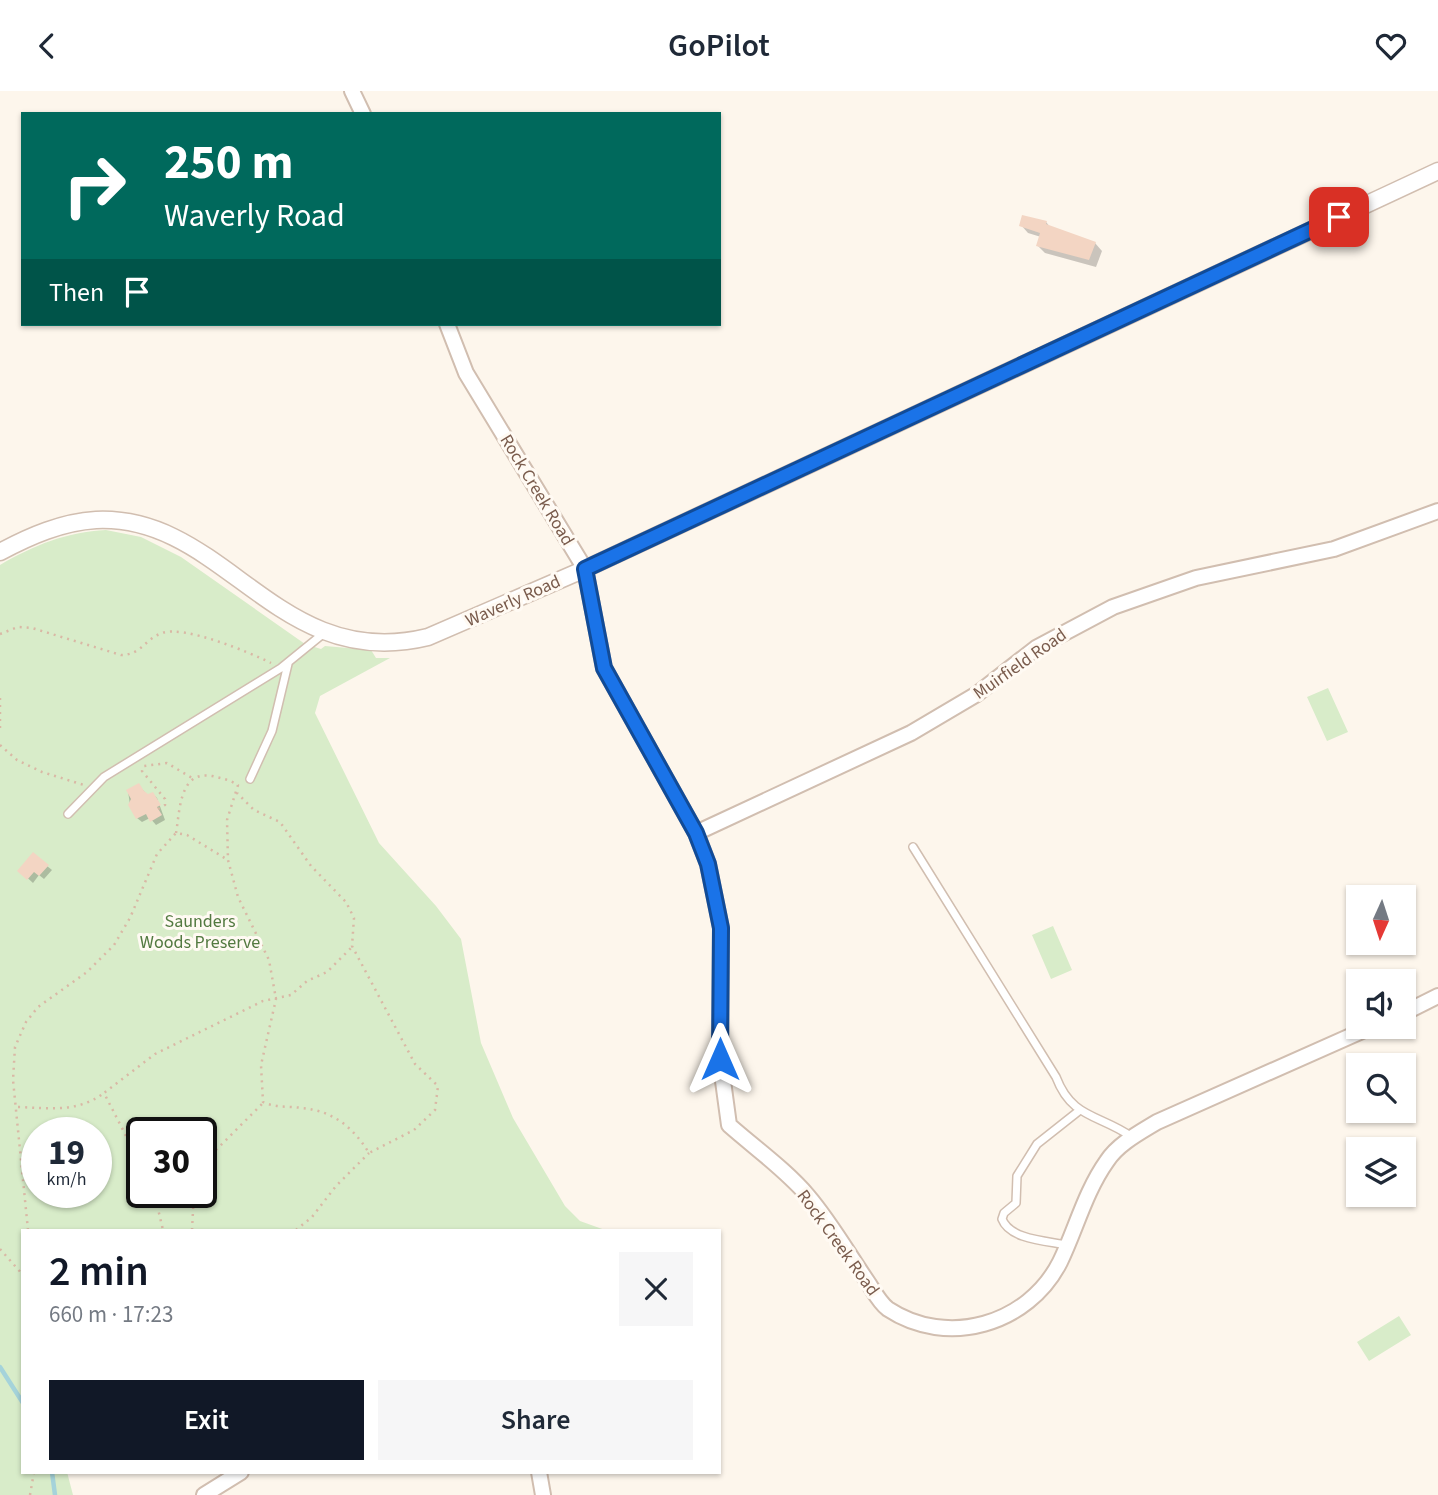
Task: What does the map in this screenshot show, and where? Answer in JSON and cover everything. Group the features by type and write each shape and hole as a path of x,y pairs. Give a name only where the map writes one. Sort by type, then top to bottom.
{"street":[{"path":"352,91 362,112"},
{"name":"Waverly Road","path":"0,552 41,533 80,521 132,523 180,542 289,616 324,633 362,642 410,641 445,630 585,569 1438,171"},
{"name":"Rock Creek Road","path":"448,326 466,373 585,569 604,668 696,833 708,864 721,928 720,1059 729,1125 808,1196 885,1307 911,1321 940,1328 966,1328 998,1320 1020,1309 1038,1294 1056,1268 1107,1160 1133,1137 1157,1122 1346,1038"},
{"name":"Muirfield Road","path":"696,833 911,733 977,694 1036,648 1113,607 1196,578 1334,549 1438,511"},
{"path":"1416,1007 1438,996"},
{"path":"204,1495 238,1474"},
{"path":"539,1474 543,1495"}],"lane":[{"path":"68,814 90,789 285,666 324,633"},
{"path":"250,779 272,731 285,666"},
{"path":"913,847 1056,1077 1064,1097 1080,1110 1133,1137"},
{"path":"1066,1245 1025,1236 1008,1229 1002,1219 1003,1213 1016,1203 1017,1177 1037,1145 1080,1110"}],"path":[{"path":"0,634 18,627 32,628 121,655 132,655 156,636 175,631 208,638 285,666"},
{"path":"0,698 0,731"},
{"path":"0,745 25,764 41,772 78,781 90,789"},
{"path":"158,809 165,805 165,799 142,771 144,766 167,763 192,778"},
{"path":"28,1229 20,1160 18,1107 13,1080 15,1047 26,1022 52,994 87,972 114,945 134,909 157,854 176,833 186,785 192,778 206,775 238,785 227,820 228,860 238,897 269,960 276,999 261,1065 263,1102 217,1149"},
{"path":"237,793 247,805 280,822 311,866 346,902 354,918 352,946 415,1064 438,1086 435,1110 428,1118 396,1142 369,1153 336,1186 312,1217 297,1229"},
{"path":"176,833 187,835 228,860"},
{"path":"18,1107 70,1109 90,1104 155,1054 263,1001 291,995 307,981 327,972 352,946"},
{"path":"104,1093 126,1136"},
{"path":"263,1102 319,1111 335,1117 358,1135 369,1153"},
{"path":"158,1208 163,1229"},
{"path":"192,1229 195,1208"},
{"path":"0,1249 21,1273"},
{"path":"30,1495 34,1474"}],"green space":[{"name":"Saunders Woods Preserve","path":"106,530 141,537 181,557 305,644 321,649 325,646 371,650 376,658 390,658 320,696 315,713 379,843 436,906 461,939 481,1043 513,1118 565,1206 580,1221 602,1229 21,1229 21,1474 68,1474 73,1495 0,1495 0,565 51,541 78,533"},
{"path":"1328,688 1348,732 1327,741 1307,697"},
{"path":"1053,926 1072,970 1051,979 1032,935"},
{"path":"1399,1316 1411,1335 1369,1361 1357,1342"}],"building":[{"path":"1022,215 1047,221 1046,224 1096,242 1089,260 1036,246 1040,233 1019,226"},
{"path":"139,783 148,794 153,792 161,805 157,807 162,815 150,822 146,814 136,819 128,805 131,799 126,790"},
{"path":"33,852 49,865 39,876 34,872 27,880 17,871"}],"waterway":[{"path":"0,1367 21,1400"},
{"path":"52,1474 55,1495"}],"route":[{"path":"720,1059 721,928 708,864 696,833 604,668 585,569 1339,217"}]}
